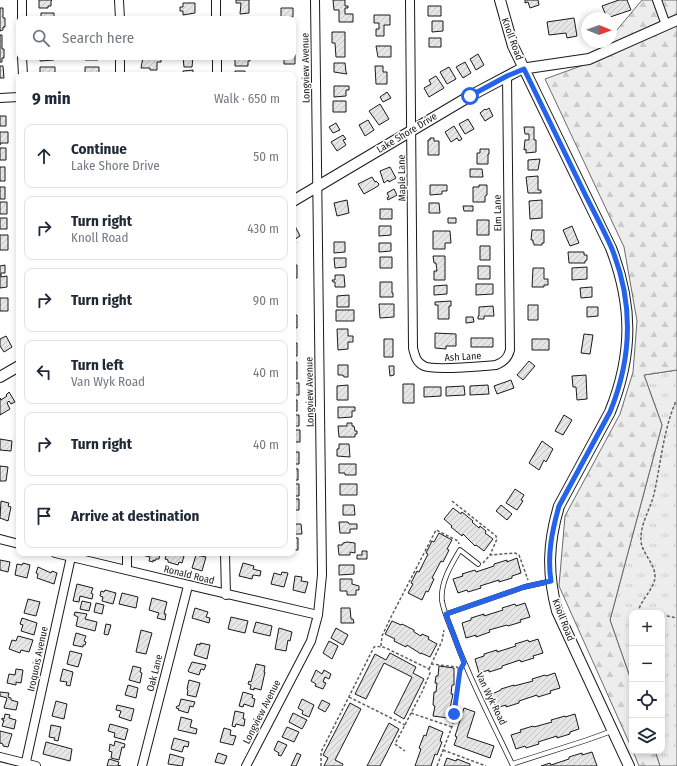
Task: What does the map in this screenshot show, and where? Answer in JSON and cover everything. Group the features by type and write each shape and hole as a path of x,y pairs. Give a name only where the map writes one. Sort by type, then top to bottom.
{"street":[{"path":"22,0 22,16"},
{"path":"119,0 120,16"},
{"path":"216,0 216,16"},
{"name":"Longview Avenue","path":"246,766 311,641 318,615 322,576 315,0"},
{"name":"Maple Lane","path":"410,0 413,348 415,356"},
{"name":"Knoll Road","path":"500,0 513,46 611,248 622,281 628,317 626,354 623,373 610,412 559,506 554,523 549,559 551,581 557,611 629,766"},
{"path":"656,0 666,25"},
{"name":"Lake Shore Drive","path":"296,199 470,96 507,76 524,69 589,59 677,20"},
{"path":"22,60 23,72"},
{"path":"120,60 120,72"},
{"path":"217,60 217,72"},
{"name":"Elm Lane","path":"507,76 510,350"},
{"path":"0,98 16,98"},
{"name":"Ash Lane","path":"415,356 418,362 428,368 496,365 506,359 510,350"},
{"path":"0,377 16,368"},
{"path":"0,539 16,543"},
{"name":"Ronald Road","path":"67,556 188,586 318,615"},
{"path":"127,556 127,570"},
{"path":"225,556 226,594"},
{"name":"Iroquois Avenue","path":"25,765 71,557"},
{"name":"Oak Lane","path":"142,766 188,586"},
{"path":"0,757 25,765 36,766"}],"lane":[{"path":"460,550 478,564"},
{"name":"Van Wyk Road","path":"460,550 451,566 443,590 442,601 464,663 512,765 612,730"},
{"path":"446,614 529,586 551,581"}],"path":[{"path":"638,610 639,606 654,583 655,575 652,565 641,543 641,530 654,495 663,442 671,412 677,401"},
{"path":"452,501 498,539 490,555 482,565 478,564"},
{"path":"381,646 382,636 388,623 436,530 458,541 460,550"},
{"path":"490,555 515,553 519,555 529,586"},
{"path":"665,616 677,618"},
{"path":"405,751 395,744 428,678 430,673 428,669 442,641 444,630"},
{"path":"320,766 321,752 374,647 381,646 428,669"},
{"path":"437,766 452,727 460,670 464,663"},
{"path":"430,664 457,667 460,670"},
{"path":"349,697 405,725"},
{"path":"411,713 452,727"},
{"path":"443,750 486,766"}],"green space":[{"path":"642,0 677,0 677,370 644,375 662,425 610,620 629,674 629,742 559,586 565,516 620,414 633,372 637,321 624,247 545,79 589,63 602,48 617,48 617,30"},
{"path":"677,370 677,766 660,766 656,754 665,754 665,610 629,610 629,674 610,620 662,425 644,375"},
{"path":"634,754 656,754 660,766 639,766"}],"building":[{"path":"39,0 52,0 51,6 48,6 48,8 39,8"},
{"path":"236,0 249,0 249,13 240,14 241,3 236,3"},
{"path":"333,0 345,0 345,6 348,6 348,8 345,8 345,14 353,14 353,22 339,22 339,10 334,10"},
{"path":"525,0 538,0 539,5 530,8 528,2 525,3"},
{"path":"619,0 627,0 631,10 617,15 617,12 604,12 602,6"},
{"path":"183,3 195,3 195,13 183,15 183,11 180,11 180,7 183,7"},
{"path":"428,6 441,6 441,16 428,16"},
{"path":"0,8 3,8 5,27 3,27 3,30 0,31"},
{"path":"281,8 293,8 293,16 281,16"},
{"path":"41,13 54,13 54,16 41,16"},
{"path":"374,15 390,15 390,25 384,25 384,36 376,36 376,29 379,29 379,23 374,23"},
{"path":"574,18 577,36 567,38 566,33 549,35 547,22"},
{"path":"432,21 443,21 443,31 432,32"},
{"path":"332,32 345,32 345,57 336,57 335,43 332,43"},
{"path":"0,35 2,35 2,49 4,49 4,58 2,58 2,62 0,62"},
{"path":"429,38 441,38 441,47 429,47"},
{"path":"376,46 391,46 391,57 378,57"},
{"path":"478,54 484,65 476,70 470,59"},
{"path":"142,60 161,60 161,62 157,62 157,70 141,68"},
{"path":"183,60 193,60 192,67 184,67"},
{"path":"235,60 250,60 248,61 248,66 235,66"},
{"path":"284,60 295,60 295,64 284,64"},
{"path":"465,62 471,73 463,78 456,67"},
{"path":"334,63 345,63 347,74 334,72"},
{"path":"0,66 3,66 4,78 0,78"},
{"path":"375,66 383,66 383,72 387,72 387,84 376,84"},
{"path":"40,67 55,67 55,72 40,72"},
{"path":"85,67 99,67 99,72 85,72"},
{"path":"449,67 456,79 447,84 440,72"},
{"path":"193,70 193,72 183,72"},
{"path":"436,76 444,88 429,97 424,88 431,84 429,80"},
{"path":"334,86 349,86 349,90 346,90 346,96 334,97"},
{"path":"387,92 391,98 383,102 380,97"},
{"path":"333,101 346,101 346,112 333,112"},
{"path":"380,104 389,119 379,125 369,111"},
{"path":"489,108 493,116 485,121 480,113"},
{"path":"0,116 6,116 6,126 0,126"},
{"path":"468,119 474,129 465,134 459,124"},
{"path":"368,120 374,130 365,136 359,125"},
{"path":"336,123 340,130 333,133 329,127"},
{"path":"454,126 462,139 459,141 457,138 451,142 445,132"},
{"path":"524,127 534,127 536,152 526,153 526,149 524,150 525,140 529,140 529,134 525,134"},
{"path":"0,132 8,132 8,143 1,143 0,145"},
{"path":"343,135 346,139 343,140 346,145 337,151 331,142"},
{"path":"430,138 434,138 434,141 439,141 439,155 428,155 428,140 430,140"},
{"path":"0,148 6,148 6,160 0,160"},
{"path":"480,149 489,149 488,164 477,164 477,153 480,153"},
{"path":"540,159 538,170 528,170 528,160"},
{"path":"0,167 5,167 5,181 0,181"},
{"path":"390,167 396,178 389,182 388,180 384,183 380,171"},
{"path":"470,169 482,169 483,177 470,177"},
{"path":"538,176 538,190 541,190 541,193 528,193 526,177"},
{"path":"372,177 375,182 376,181 379,184 364,194 358,184"},
{"path":"430,185 447,185 447,191 442,191 442,194 430,195"},
{"path":"479,185 487,185 485,202 473,202 473,187 479,187"},
{"path":"0,187 5,187 5,199 0,199"},
{"path":"394,189 397,195 388,200 387,198 389,197 387,193"},
{"path":"347,200 349,213 337,216 334,203"},
{"path":"542,200 542,218 530,219 529,201"},
{"path":"0,202 7,202 7,214 0,214"},
{"path":"429,203 439,203 440,213 429,213"},
{"path":"463,206 473,206 473,211 464,211"},
{"path":"380,209 392,209 392,219 380,219"},
{"path":"0,218 7,218 7,229 0,229"},
{"path":"448,218 456,218 456,223 448,223"},
{"path":"477,220 489,220 489,235 477,235"},
{"path":"379,226 391,226 391,235 379,236"},
{"path":"572,226 579,243 570,246 563,230"},
{"path":"296,228 300,236 296,239"},
{"path":"532,230 544,230 544,243 542,243 542,245 534,245 533,240 531,240"},
{"path":"433,231 450,231 451,243 445,243 445,249 433,249"},
{"path":"0,235 8,235 8,250 0,250"},
{"path":"334,242 345,242 345,252 334,253"},
{"path":"379,243 391,243 391,251 379,252"},
{"path":"480,246 490,246 490,260 480,260"},
{"path":"568,252 584,252 584,255 587,255 587,260 585,263 569,263"},
{"path":"433,256 445,256 445,280 434,280 434,271 437,271"},
{"path":"380,257 392,257 392,268 380,268"},
{"path":"334,258 346,258 346,267 335,268"},
{"path":"5,265 5,273 1,273 1,277 7,276 7,287 0,288 0,266"},
{"path":"296,265 297,265 296,278"},
{"path":"478,266 490,266 490,279 478,279"},
{"path":"587,267 587,279 572,280 572,268"},
{"path":"533,268 544,268 544,279 548,279 548,285 544,285 544,287 532,287"},
{"path":"335,275 344,275 345,287 335,287 335,282 332,280 335,280"},
{"path":"380,282 392,282 393,297 380,297"},
{"path":"476,284 493,284 493,294 476,295"},
{"path":"447,285 447,294 434,295 434,286"},
{"path":"592,287 592,297 581,298 580,288"},
{"path":"349,295 349,307 337,307 337,296"},
{"path":"0,298 8,298 8,311 0,311"},
{"path":"451,301 451,306 449,306 449,319 438,319 438,305 435,305 435,302"},
{"path":"379,304 394,304 394,317 380,318"},
{"path":"528,305 538,305 538,320 528,320"},
{"path":"493,306 494,316 484,316 484,319 478,319 479,307"},
{"path":"587,307 598,307 598,316 587,317"},
{"path":"336,310 354,310 354,321 336,321"},
{"path":"296,315 297,315 296,328"},
{"path":"466,317 473,317 474,322 466,323"},
{"path":"337,329 348,329 348,336 353,336 353,342 348,342 348,349 338,350"},
{"path":"435,333 456,334 456,346 446,346 446,349 435,348"},
{"path":"584,334 593,335 590,354 581,353"},
{"path":"6,336 12,347 4,352 0,346 0,339"},
{"path":"471,338 493,338 493,347 471,347"},
{"path":"384,339 393,339 393,357 384,357"},
{"path":"532,339 549,339 549,350 532,350"},
{"path":"296,343 297,343 296,356"},
{"path":"529,361 535,366 523,380 517,375"},
{"path":"296,362 297,362 296,379"},
{"path":"338,365 348,365 348,377 338,375"},
{"path":"389,366 394,366 394,375 390,376"},
{"path":"586,375 587,399 577,400 576,387 573,387 572,376"},
{"path":"511,380 514,388 497,394 494,386"},
{"path":"296,383 299,383 299,395 296,395"},
{"path":"403,384 414,384 414,403 403,403"},
{"path":"348,385 348,400 337,400 337,386"},
{"path":"488,385 489,394 470,395 470,386"},
{"path":"464,386 465,395 446,396 446,387"},
{"path":"424,387 441,387 441,396 424,397"},
{"path":"9,392 15,402 11,404 9,401 7,403 10,409 0,415 0,398 1,400 7,396 6,395"},
{"path":"296,400 297,400 296,411"},
{"path":"338,407 355,407 355,411 352,411 352,417 338,418"},
{"path":"296,415 299,415 299,426 296,426"},
{"path":"564,415 572,420 563,435 555,431"},
{"path":"347,423 352,423 355,431 357,431 357,434 355,434 355,437 339,437 338,426 347,426"},
{"path":"296,430 300,430 300,442 296,442"},
{"path":"0,439 12,441 11,451 0,450"},
{"path":"542,441 553,449 546,462 544,460 539,470 529,463"},
{"path":"339,444 349,444 350,457 337,456"},
{"path":"296,452 299,452 299,464 296,464"},
{"path":"339,464 356,464 356,475 345,475 345,473 339,473"},
{"path":"0,466 8,467 6,481 0,481"},
{"path":"296,469 298,469 298,480 296,480"},
{"path":"296,484 299,484 299,496 296,496"},
{"path":"340,484 357,484 357,495 340,495"},
{"path":"515,489 524,495 521,500 523,501 517,510 506,503"},
{"path":"296,499 299,499 299,510 296,510"},
{"path":"1,501 9,503 8,506 11,507 8,521 0,518"},
{"path":"343,505 354,505 355,515 343,515"},
{"path":"501,505 512,514 507,520 496,511"},
{"path":"453,508 461,514 462,512 479,528 480,526 486,531 485,533 493,539 484,551 476,545 475,546 463,534 462,536 444,519"},
{"path":"339,522 357,524 357,529 350,529 350,533 340,533"},
{"path":"296,524 301,524 302,534 296,534"},
{"path":"439,533 452,540 447,549 449,550 443,562 441,561 432,578 434,579 428,592 426,591 422,600 408,593 413,584 411,583 417,571 419,572 428,554 426,553 432,541 434,542"},
{"path":"296,538 298,538 298,550 296,550"},
{"path":"343,543 355,543 355,553 350,552 350,555 339,555 338,545 342,545"},
{"path":"362,551 367,551 367,559 357,559 357,555 362,555"},
{"path":"146,556 160,556 159,559 156,559 155,561 153,560 153,562 149,561 150,557"},
{"path":"166,556 184,556 182,563 179,562 178,565 168,562 168,560 165,559"},
{"path":"196,556 206,557 202,571 192,568"},
{"path":"517,558 521,573 512,576 512,578 499,582 499,580 480,586 481,588 458,593 453,579 463,576 462,574 475,570 476,572 494,566 494,564 507,560 507,562"},
{"path":"0,560 10,562 8,572 0,570"},
{"path":"23,563 30,565 27,578 15,575 17,564 22,565"},
{"path":"243,563 254,566 253,569 261,571 260,576 253,575 252,579 239,576"},
{"path":"339,565 354,565 354,574 339,575"},
{"path":"38,567 51,573 52,571 57,573 54,584 37,578 38,574 36,573"},
{"path":"282,572 288,573 284,587 271,584 274,573 281,575"},
{"path":"295,576 302,577 301,581 308,582 305,593 293,590"},
{"path":"340,579 352,579 352,584 359,586 359,590 356,590 356,595 347,595 347,591 340,591"},
{"path":"77,584 93,588 91,593 93,594 92,599 80,596 79,602 73,601"},
{"path":"105,590 116,593 113,604 102,601 103,597 100,596 101,591 104,592"},
{"path":"122,593 138,597 136,608 119,604"},
{"path":"152,598 167,602 164,614 166,614 165,620 157,618 159,613 149,610"},
{"path":"28,599 40,602 36,616 24,613"},
{"path":"82,601 91,603 89,611 80,609"},
{"path":"96,603 104,605 102,614 94,612"},
{"path":"525,603 530,617 520,620 521,622 489,630 490,632 476,637 476,635 466,638 462,623 471,620 471,618 484,614 484,616 503,610 502,608"},
{"path":"195,608 208,612 206,617 210,618 209,623 192,618"},
{"path":"341,608 350,608 351,619 353,619 354,623 341,623"},
{"path":"75,612 87,614 85,619 97,622 95,631 76,626 78,617 74,615"},
{"path":"231,617 248,621 245,633 228,629"},
{"path":"22,618 37,623 34,635 21,631 23,625 20,624"},
{"path":"392,621 414,630 414,632 421,636 422,634 429,637 428,639 437,644 430,657 421,654 407,645 406,647 394,641 395,639 385,634"},
{"path":"256,622 272,626 270,636 253,632"},
{"path":"106,624 111,625 108,635 104,634"},
{"path":"279,628 292,632 290,641 288,640 286,651 275,649"},
{"path":"336,628 348,635 343,645 331,638"},
{"path":"141,630 152,633 146,654 136,652"},
{"path":"76,633 86,636 84,641 86,642 83,647 73,645"},
{"path":"18,636 33,640 29,652 21,650 20,653 9,649 12,640 16,641"},
{"path":"538,639 543,653 533,656 534,658 521,662 520,660 502,666 502,668 479,673 475,659 484,656 484,654 497,650 497,652 516,646 515,644"},
{"path":"329,641 338,646 332,659 323,653"},
{"path":"200,643 210,645 207,659 194,655 197,644 200,645"},
{"path":"70,651 82,654 78,667 67,664"},
{"path":"390,653 416,667 413,673 424,679 404,719 394,713 412,677 384,663 366,699 355,694 375,654 386,660"},
{"path":"192,662 206,665 204,670 201,669 199,675 188,671"},
{"path":"256,664 265,666 261,690 254,688 254,690 250,689 251,685 248,684 249,681 251,682"},
{"path":"133,666 141,668 140,672 142,673 140,683 129,680"},
{"path":"439,666 454,668 454,685 452,685 451,694 453,694 448,718 433,716 435,706 433,705 434,692 436,692 437,683 435,683 436,676 438,676"},
{"path":"16,669 23,670 21,683 16,682 16,685 7,683 9,674 15,675"},
{"path":"63,669 73,672 70,686 66,685 67,682 60,681"},
{"path":"316,670 322,674 324,670 331,674 329,679 325,677 323,682 326,683 323,689 315,686 316,684 311,681"},
{"path":"555,673 560,688 550,691 551,693 538,697 537,695 519,701 519,703 496,708 492,694 501,689 533,681 532,679"},
{"path":"189,680 200,683 196,697 187,695"},
{"path":"128,685 138,688 136,698 125,695"},
{"path":"0,692 9,693 8,697 11,698 11,700 18,702 16,710 4,708 7,698 0,696"},
{"path":"243,692 253,695 252,698 255,699 253,707 244,704 243,707 239,706"},
{"path":"181,699 195,702 193,707 190,706 188,713 176,708 179,706"},
{"path":"302,699 314,705 309,717 302,714 303,711 298,708"},
{"path":"322,700 330,704 325,712 318,708"},
{"path":"56,701 67,704 64,719 52,716"},
{"path":"350,703 361,709 335,760 343,764 342,766 324,766 328,758 323,755"},
{"path":"117,705 134,709 131,721 119,717 121,711 116,710"},
{"path":"464,708 475,712 467,737 494,746 490,758 454,745 457,737 455,736"},
{"path":"235,711 244,713 244,726 236,724 235,727 232,726"},
{"path":"293,713 307,720 302,729 289,722"},
{"path":"5,714 10,715 9,718 16,720 14,729 2,726 4,720 2,720 2,718 4,719"},
{"path":"575,714 579,729 570,732 570,734 557,738 557,736 538,742 539,744 516,749 511,735 521,732 520,730 552,722 551,720"},
{"path":"181,717 192,720 190,727 197,729 196,734 178,730"},
{"path":"389,723 399,729 380,766 367,766"},
{"path":"110,724 128,729 125,740 114,737 115,733 108,731"},
{"path":"51,725 61,727 58,741 54,740 55,738 49,737"},
{"path":"429,726 443,732 440,741 442,742 437,755 435,754 431,766 415,766 421,749 419,748 424,735 426,736"},
{"path":"287,727 299,732 294,742 282,737"},
{"path":"224,728 231,730 230,735 236,736 233,745 220,742"},
{"path":"0,731 12,734 8,747 3,746 3,744 0,743"},
{"path":"174,738 189,742 188,747 184,746 182,752 171,749"},
{"path":"115,741 125,744 124,748 122,747 119,760 111,758 112,752 109,751 110,744 114,746"},
{"path":"278,741 287,745 281,756 274,750"},
{"path":"46,742 72,749 70,761 43,754"},
{"path":"592,752 597,766 541,766 550,763 551,765 582,753 582,755"},
{"path":"218,753 227,756 224,764 215,762"},
{"path":"297,753 301,755 296,766 291,766"},
{"path":"170,754 184,758 182,766 168,764"},
{"path":"447,758 456,761 457,759 470,764 470,766 444,766"},
{"path":"109,759 119,762 118,765 121,766 107,766"}],"route":[{"path":"454,714 460,670 464,663 446,614 524,587 551,581 549,559 554,523 559,506 610,412 623,373 628,339 626,298 618,264 524,69 507,76 470,96"}]}
